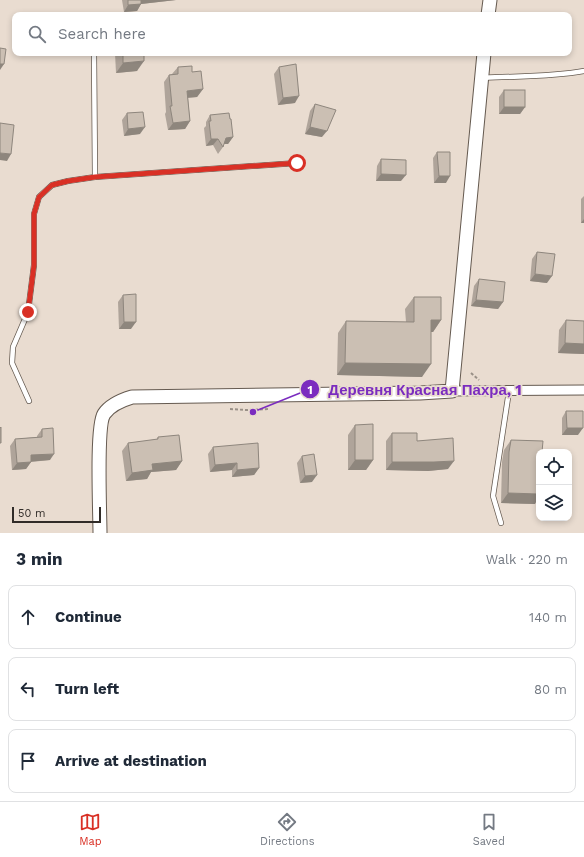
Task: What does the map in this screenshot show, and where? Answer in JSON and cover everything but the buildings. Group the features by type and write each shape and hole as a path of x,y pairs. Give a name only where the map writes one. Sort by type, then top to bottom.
{"street":[{"path":"488,12 490,0"},
{"path":"452,391 484,56"},
{"path":"100,533 100,433 103,414 118,402 132,397 584,390"}],"lane":[{"path":"94,56 95,177"},
{"path":"482,78 563,75 584,71"},
{"path":"29,401 12,363 13,348 28,312 34,265 34,214 39,197 52,185 95,177 297,163"},
{"path":"502,523 493,496 509,391"}],"path":[{"path":"228,409 246,410 272,408"}],"place":[{"name":"Деревня Красная Пахра, 1","path":"253,412"}],"route":[{"path":"28,312 34,265 34,214 39,197 52,185 95,177 297,163"}]}
